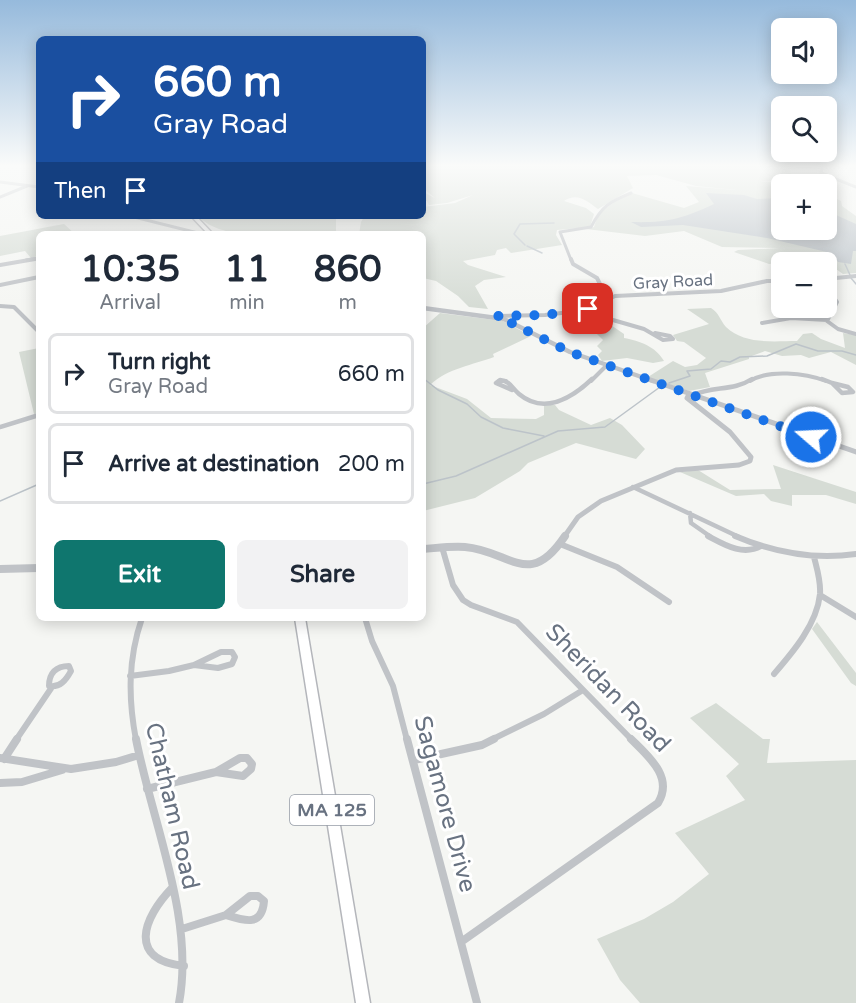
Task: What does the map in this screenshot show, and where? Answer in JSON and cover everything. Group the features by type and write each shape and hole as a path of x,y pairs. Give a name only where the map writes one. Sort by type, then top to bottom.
{"main road":[{"path":"196,219 208,231"},
{"name":"MA 125","path":"300,621 363,1003"}],"street":[{"path":"599,213 591,227 560,232 573,264 597,278 608,298"},
{"path":"142,219 190,231"},
{"path":"0,265 36,259"},
{"path":"837,278 856,276"},
{"path":"0,285 36,278"},
{"name":"Gray Road","path":"497,316 545,315 588,309 608,298 721,291 771,281"},
{"path":"0,306 15,307 36,331"},
{"path":"426,308 497,316 554,345 856,452"},
{"path":"588,309 602,316 629,322 655,333"},
{"path":"762,323 791,318 826,320 836,328 856,334"},
{"path":"512,390 535,402 559,402 583,390 607,365"},
{"path":"426,549 470,548 528,564 546,560 581,513 601,501 676,470 739,465 748,463 752,459 746,449 718,421 687,398 691,394 706,389 740,387 765,374 806,375 832,383"},
{"path":"0,427 36,416"},
{"path":"633,487 761,546 814,557 856,554"},
{"path":"690,513 691,523 696,528 732,546 750,551 761,546"},
{"path":"560,544 610,562 639,579 669,602"},
{"name":"Sheridan Road","path":"442,547 455,590 461,600 470,606 497,613 517,622 659,770 664,784 659,803 461,942"},
{"path":"848,556 856,559"},
{"path":"774,674 802,634 820,595 819,576 814,557"},
{"path":"0,569 36,568"},
{"path":"820,595 856,617"},
{"name":"Chatham Road","path":"141,621 132,650 130,713 182,929 184,966 179,1003"},
{"name":"Sagamore Drive","path":"366,621 372,641 389,674 414,760 477,1003"},
{"path":"130,676 193,665 219,652 229,651 235,657 232,664 222,668 193,665"},
{"path":"52,687 2,758 63,770"},
{"path":"414,760 482,745 544,714 583,690"},
{"path":"0,783 22,782 63,770 110,763 139,755"},
{"path":"147,789 216,772"},
{"path":"172,888 161,897 149,916 147,945 152,957 163,965 184,966"},
{"path":"182,929 226,915"}],"shaded area":[{"path":"426,213 594,214 590,227 557,230 556,235 562,245 511,253 506,248 497,250 495,255 463,261 468,265 506,277 484,280 475,286 488,309 469,307 458,296 436,281 426,279 426,231 360,231 363,219 426,219"},
{"path":"601,213 771,213 771,240 837,240 837,213 852,213 856,216 856,273 843,274 837,270 837,252 771,252 771,264 769,264 734,252 781,248 722,247 684,231 645,236 586,229 594,227"},
{"path":"692,213 771,213 771,239 683,225 641,227 631,222 674,219"},
{"path":"837,215 856,224 856,251 853,251 851,264 838,262 837,252 827,252 776,240 837,240"},
{"path":"202,219 336,219 336,231 225,231"},
{"path":"64,224 72,231 36,231 36,257 31,258 25,251 0,256 0,236"},
{"path":"711,308 726,327 742,337 751,339 797,341 803,334 812,333 845,348 843,333 856,335 856,365 831,352 809,358 801,355 782,356 765,351 749,359 705,373 710,387 689,391 648,377 673,361 685,367 697,365 706,358 684,342 677,341 673,335 709,324 687,309"},
{"path":"440,313 503,321 531,336 493,354 494,357 445,375 430,385 467,399 491,418 536,419 544,415 544,405 555,405 559,410 591,425 610,418 622,425 645,449 636,459 576,443 528,463 520,471 475,498 426,510 426,325"},
{"path":"592,317 602,319 624,334 624,338 652,348 664,361 653,363 627,358 602,361 598,355 602,351 597,346 603,340 596,333 583,328 589,323 588,319"},
{"path":"36,349 36,414 34,414 19,352"},
{"path":"773,465 856,492 856,504 826,495 792,495 792,506 771,501 764,494 736,496 680,472 698,470 730,490 781,489"},
{"path":"817,622 856,673 856,686 851,683 812,629"},
{"path":"716,703 763,739 770,739 767,763 856,760 856,1003 640,1003 620,980 597,939 644,919 673,902 709,874 675,833 745,800 726,776 739,764 690,718"}],"waterway":[{"path":"525,245 514,234 520,224 554,223"},
{"path":"527,246 542,253"},
{"path":"845,264 850,275"},
{"path":"851,278 856,284"},
{"path":"669,383 690,376 687,371 711,369 721,361 730,362 740,357 767,356 796,344 818,351 842,351 856,355"},
{"path":"426,380 438,390 467,404 481,417 503,428 544,436"},
{"path":"426,483 456,476 558,431 605,427 660,387"},
{"path":"0,501 36,485"}],"route":[{"path":"588,309 545,315 497,316 570,352 811,437"}]}
